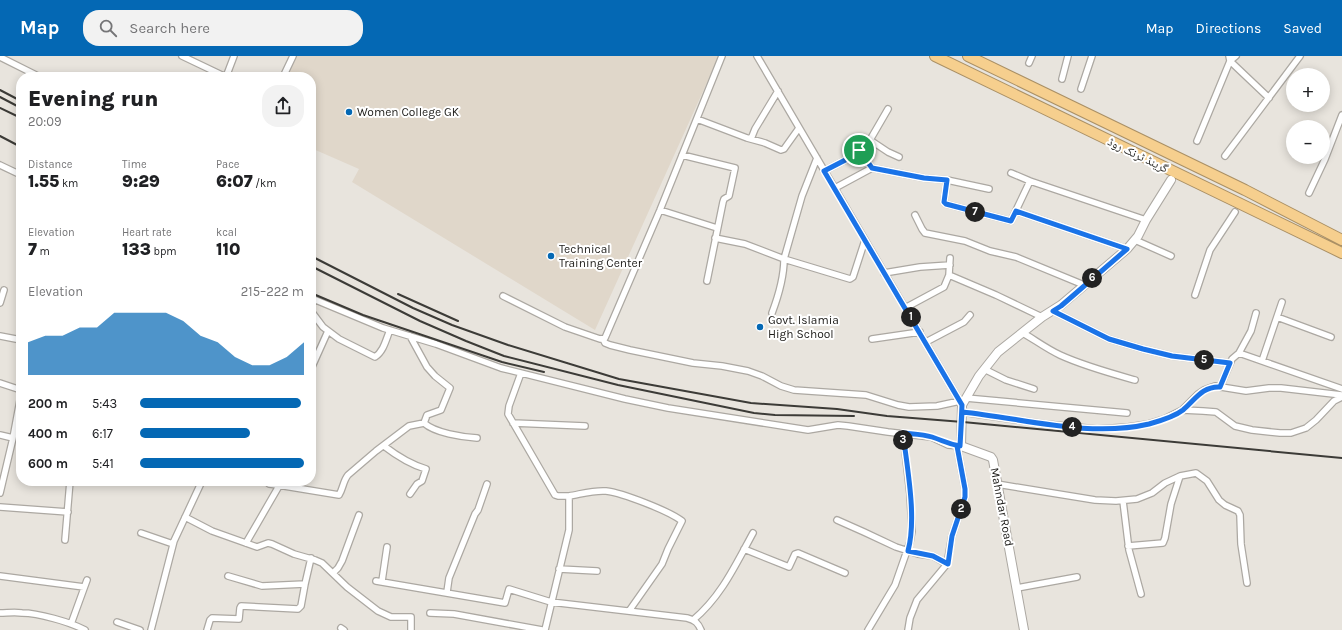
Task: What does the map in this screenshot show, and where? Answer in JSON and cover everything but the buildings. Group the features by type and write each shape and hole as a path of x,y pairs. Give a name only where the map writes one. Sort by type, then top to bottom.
{"highway":[{"name":"گرینڈ ٹرنک روڈ","path":"935,56 1237,208 1342,253"},
{"name":"گرینڈ ٹرنک روڈ","path":"968,56 1245,190 1342,240"},
{"path":"1237,208 1245,190"}],"street":[{"path":"182,56 216,72"},
{"path":"228,72 234,56"},
{"path":"285,72 293,56"},
{"path":"603,339 660,210 722,56"},
{"path":"757,56 884,273 963,404 1044,424 1097,429 1128,427 1148,424 1164,419 1182,410 1204,390 1215,386 1246,391 1281,388 1342,396"},
{"path":"1029,63 1032,56"},
{"path":"1062,79 1068,56"},
{"path":"1081,89 1092,56"},
{"path":"1197,141 1230,59 1236,56"},
{"path":"1224,156 1300,56"},
{"path":"0,57 30,72"},
{"path":"1230,59 1269,98"},
{"path":"751,139 755,129 778,91"},
{"path":"824,171 857,154 859,150 870,140 888,109"},
{"path":"1309,193 1325,159 1342,116"},
{"path":"697,119 781,150 784,149 799,128"},
{"path":"870,140 888,152 899,157"},
{"path":"859,150 872,168"},
{"path":"682,155 735,168 729,196 724,199 723,202 707,281"},
{"path":"772,313 784,269 784,259 802,196 817,158"},
{"path":"0,165 16,173"},
{"path":"835,188 872,168 924,178 947,180 989,189"},
{"path":"1011,172 1030,181 1146,220"},
{"path":"947,180 944,202 946,204 1011,221 1030,181"},
{"path":"908,630 910,618 917,600 948,564 952,536 965,497 959,446 963,404 984,369 998,352 1042,318 1061,306 1127,249 1138,236 1146,220 1171,180"},
{"path":"1195,295 1210,250 1237,208"},
{"path":"660,210 717,228"},
{"path":"1016,211 1127,249"},
{"path":"915,215 925,233 965,241 1016,257 1084,285"},
{"path":"715,238 745,244 784,259 850,279 853,277 865,240"},
{"path":"1135,240 1171,256"},
{"path":"884,273 950,261 949,275 944,288 905,308"},
{"path":"949,275 996,295 1042,318"},
{"path":"0,303 4,290"},
{"path":"503,296 565,327 603,339 605,343 610,346 693,363 739,368 755,373 781,386 794,390 866,395 909,407 963,404 1127,413"},
{"path":"316,300 390,330 502,368 625,399 668,408 808,430 838,425 931,437 948,445 959,446"},
{"path":"1262,361 1282,302"},
{"path":"1053,311 1109,339 1143,349 1172,356 1230,363"},
{"path":"1220,387 1232,359 1239,353 1251,331 1256,313"},
{"path":"926,342 964,322 970,315"},
{"path":"316,317 328,331 339,339 375,357 383,348 390,330"},
{"path":"1277,317 1331,337"},
{"path":"316,358 328,331"},
{"path":"872,339 920,332"},
{"path":"1023,333 1058,354 1075,362 1135,380"},
{"path":"0,336 16,339"},
{"path":"410,336 427,367 435,376 450,388 441,410 427,415 424,423"},
{"path":"1239,353 1342,389"},
{"path":"984,369 1006,380 1034,388"},
{"path":"521,373 508,409 508,414 555,495 569,496 588,492 607,491 649,505 682,522 662,564 630,611"},
{"path":"0,384 16,389"},
{"path":"1182,410 1216,412 1235,426 1280,434 1291,433 1306,428 1334,401 1342,396"},
{"path":"424,423 436,430 468,438 477,438"},
{"path":"246,543 279,486 339,495 344,479 348,475 409,426 424,423"},
{"path":"513,423 585,426"},
{"path":"0,493 16,424"},
{"path":"868,630 895,585 908,551 912,531 909,480 903,433"},
{"path":"0,435 13,438"},
{"path":"384,446 400,458 413,465 426,469 422,482 416,484 410,494"},
{"name":"Mahndar Road","path":"959,446 991,457 993,460 1003,508 1024,630"},
{"path":"997,484 1096,500 1122,501 1137,499 1152,493 1165,483 1180,476 1196,473 1207,481 1211,490 1219,500 1225,505 1238,511 1240,515 1243,559 1247,583"},
{"path":"1128,546 1163,543 1180,476"},
{"path":"446,592 450,578 475,514 478,510 486,484"},
{"path":"65,540 70,486"},
{"path":"151,630 173,544 184,517 200,486"},
{"path":"430,613 454,614 543,630 569,530 569,496"},
{"path":"1122,501 1128,546 1141,594"},
{"path":"0,507 68,512"},
{"path":"333,573 340,566 359,515"},
{"path":"184,517 212,530 257,547 268,543 294,554 311,558 322,563 347,587 378,611 391,617 411,618 411,630"},
{"path":"837,520 896,548 933,556 948,564"},
{"path":"141,533 173,544"},
{"path":"693,620 705,611 725,584 753,533"},
{"path":"387,547 379,581 505,603 509,589 551,602 693,620 699,624 701,630"},
{"path":"744,549 789,567 795,554 798,553 845,572"},
{"path":"207,630 212,618 239,620 240,608 242,606 298,609 301,606 311,558"},
{"path":"560,569 597,571"},
{"path":"0,576 84,587"},
{"path":"228,576 262,586 305,584"},
{"path":"1017,588 1077,577"},
{"path":"73,626 87,580"},
{"path":"0,613 23,612 85,630"},
{"path":"117,622 140,630"}],"shaded area":[{"name":"Technical Training Center","path":"293,56 719,56 595,330 352,182 359,169 316,150 316,72 288,72 289,64"}],"railway":[{"path":"0,90 16,98"},
{"path":"0,97 16,105"},
{"path":"0,108 16,116"},
{"path":"0,136 16,144"},
{"path":"316,259 413,308 452,325 508,345 619,379 751,403 837,409 887,416 1342,458"},
{"path":"316,269 420,321 504,356 618,385 754,413 775,415 854,416"},
{"path":"398,294 458,321"},
{"path":"316,295 363,315 502,362 544,372"}],"place":[{"name":"Women College GK","path":"349,112"},
{"name":"Technical Training Center","path":"551,256"},
{"name":"Govt. Islamia High School","path":"760,327"}],"route":[{"path":"859,150 857,154 824,171 962,405 962,412 962,422 960,441 960,446 957,446 958,458 965,489 965,497 952,536 948,564 937,557 908,551 912,531 909,480 903,433 931,437 948,445 960,446 962,422 962,412 1044,424 1085,428 1097,429 1128,427 1148,424 1164,419 1182,410 1204,390 1215,386 1220,387 1230,363 1172,356 1143,349 1109,339 1053,311 1061,306 1127,249 1016,211 1011,221 945,204 947,180 924,178 872,168 859,150"}]}
